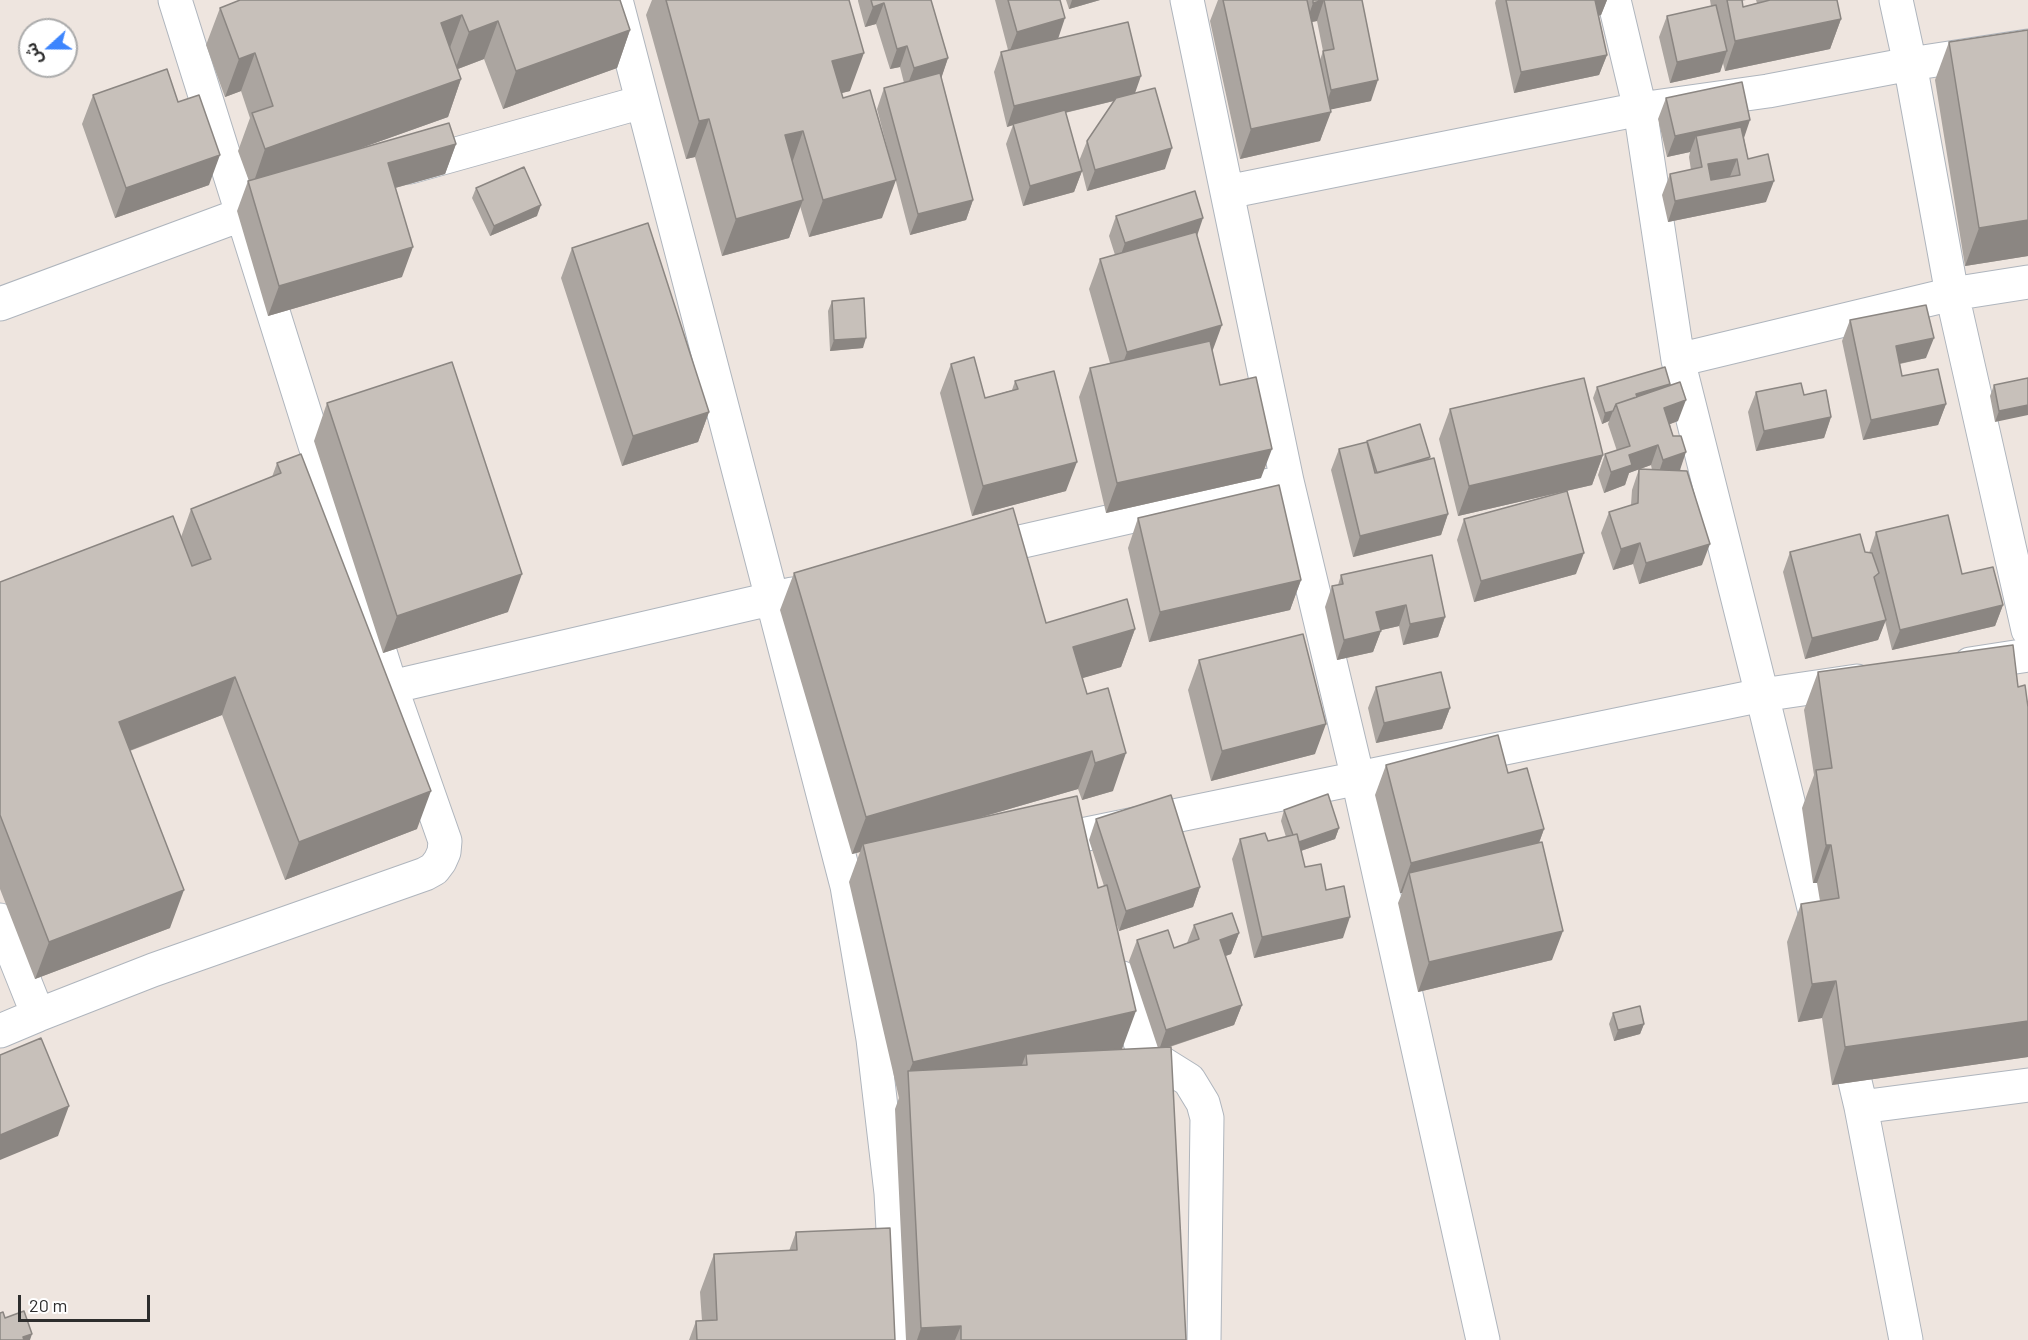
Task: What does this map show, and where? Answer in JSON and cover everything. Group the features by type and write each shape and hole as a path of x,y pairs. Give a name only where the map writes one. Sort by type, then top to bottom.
{"street":[{"path":"0,1031 256,933 425,874 440,861 445,841 391,687 176,0"},
{"path":"616,0 847,886 873,1039 891,1193 899,1340"},
{"path":"1187,0 1287,481 1358,779 1483,1340"},
{"path":"1614,0 1641,110 1678,360 1828,969"},
{"path":"1896,0 1952,294 2028,630"},
{"path":"1227,192 1641,110 1768,91 1910,64 2028,46"},
{"path":"380,176 642,102"},
{"path":"0,304 243,214 288,202"},
{"path":"1678,360 1952,294 2028,282"},
{"path":"948,558 1287,481"},
{"path":"295,498 328,487"},
{"path":"391,687 819,588"},
{"path":"1936,669 2028,655"},
{"path":"1016,849 1762,695 1889,676"},
{"path":"1084,835 1093,868"},
{"path":"847,886 881,879"},
{"path":"0,920 38,1015"},
{"path":"1113,946 1140,1042 1149,1055 1189,1080 1203,1103 1207,1118 1204,1340"},
{"path":"1839,1015 1862,1107 1906,1340"},
{"path":"1862,1107 2028,1085"}],"building":[{"path":"240,0 620,0 630,30 516,71 498,21 469,32 462,15 441,23 461,79 265,149 252,113 273,106 255,53 239,59 220,8"},
{"path":"666,0 849,0 864,53 832,61 843,98 870,90 896,180 823,200 803,131 785,135 803,200 736,219 709,119 699,121"},
{"path":"871,0 931,0 948,58 914,68 907,46 897,49 884,3 873,7"},
{"path":"1008,0 1060,0 1065,18 1017,32"},
{"path":"1223,0 1307,0 1331,112 1251,129"},
{"path":"1324,0 1362,0 1378,80 1331,90 1323,51 1334,49"},
{"path":"1506,0 1595,0 1607,55 1521,72"},
{"path":"1727,0 1742,0 1743,7 1770,0 1837,0 1841,19 1735,41"},
{"path":"1716,5 1727,51 1677,62 1667,16"},
{"path":"1128,22 1141,76 1014,106 1001,52"},
{"path":"2028,30 2028,220 1979,228 1949,42"},
{"path":"167,69 178,102 199,95 220,155 126,188 93,95"},
{"path":"940,73 973,200 918,214 884,88"},
{"path":"1742,82 1750,120 1675,136 1666,98"},
{"path":"1155,88 1172,148 1095,170 1087,141 1116,98"},
{"path":"1065,110 1082,171 1030,186 1013,124"},
{"path":"449,123 456,144 388,163 413,247 279,286 248,181"},
{"path":"1741,127 1748,159 1768,154 1774,181 1675,201 1670,174 1702,167 1696,136","holes":["1737,159 1740,175 1711,180 1708,164"]},
{"path":"524,167 541,205 494,226 476,188"},
{"path":"1195,191 1203,218 1125,243 1116,216"},
{"path":"648,223 709,412 633,436 572,248"},
{"path":"1196,232 1222,325 1127,352 1100,259"},
{"path":"864,298 866,338 834,340 832,301"},
{"path":"1926,305 1934,338 1896,346 1902,376 1938,369 1946,404 1871,420 1850,320"},
{"path":"1210,341 1220,385 1256,377 1272,449 1117,483 1090,368"},
{"path":"974,357 985,398 1018,389 1015,381 1054,371 1077,462 983,486 951,364"},
{"path":"452,362 522,574 397,616 327,403"},
{"path":"1665,367 1670,384 1636,394 1637,397 1616,404 1613,411 1605,413 1597,387"},
{"path":"1584,378 1603,455 1469,486 1450,409"},
{"path":"2028,378 2028,405 1999,411 1994,385"},
{"path":"1680,382 1686,400 1664,408 1673,436 1681,436 1686,452 1663,460 1658,445 1629,455 1632,465 1611,472 1605,454 1630,446 1616,404"},
{"path":"1801,383 1804,395 1826,390 1831,417 1764,431 1756,392"},
{"path":"1420,424 1430,457 1377,473 1367,441"},
{"path":"1367,442 1375,473 1434,458 1448,514 1360,536 1339,449"},
{"path":"301,454 431,791 299,842 235,677 119,722 184,890 49,942 0,815 0,582 173,516 192,566 211,559 191,509 281,473 277,463"},
{"path":"1639,469 1687,471 1710,544 1646,563 1640,543 1621,549 1609,512 1638,503"},
{"path":"1279,485 1301,580 1160,612 1138,518"},
{"path":"1567,491 1584,553 1481,581 1464,519"},
{"path":"1013,508 1046,623 1127,599 1135,629 1073,647 1087,694 1108,688 1126,753 1095,763 1092,751 866,817 794,573"},
{"path":"1948,515 1962,574 1993,567 2003,605 1900,630 1876,532"},
{"path":"1860,534 1865,552 1872,553 1879,573 1874,577 1886,620 1812,638 1790,552"},
{"path":"1432,555 1445,617 1410,624 1406,605 1376,612 1381,631 1344,640 1332,586 1343,584 1341,575"},
{"path":"1303,634 1326,724 1222,751 1199,660"},
{"path":"2013,645 2018,687 2025,685 2028,707 2028,1021 1845,1047 1836,981 1812,984 1801,904 1839,898 1831,845 1826,845 1816,770 1832,768 1818,672"},
{"path":"1441,672 1450,708 1384,723 1376,687"},
{"path":"1498,735 1508,773 1527,768 1544,829 1411,863 1386,765"},
{"path":"1328,794 1339,828 1299,842 1297,834 1293,835 1284,810"},
{"path":"1171,795 1200,887 1126,911 1096,819"},
{"path":"1077,796 1098,888 1107,885 1136,1011 913,1062 863,844"},
{"path":"1265,833 1268,841 1297,834 1305,867 1321,864 1326,890 1344,886 1350,917 1262,937 1240,839"},
{"path":"1542,842 1563,931 1429,962 1409,873"},
{"path":"1232,913 1239,933 1220,940 1242,1005 1166,1030 1137,940 1168,930 1174,948 1199,939 1194,925"},
{"path":"1640,1006 1644,1024 1618,1030 1613,1013"},
{"path":"41,1038 69,1106 0,1135 0,1055"},
{"path":"1171,1047 1186,1340 961,1340 961,1326 921,1328 908,1071 1027,1065 1026,1054"},
{"path":"890,1228 895,1340 697,1340 696,1321 717,1320 714,1254 797,1250 796,1232"},
{"path":"24,1311 32,1334 23,1337 24,1340 0,1340 0,1313 3,1312 5,1318"}]}
